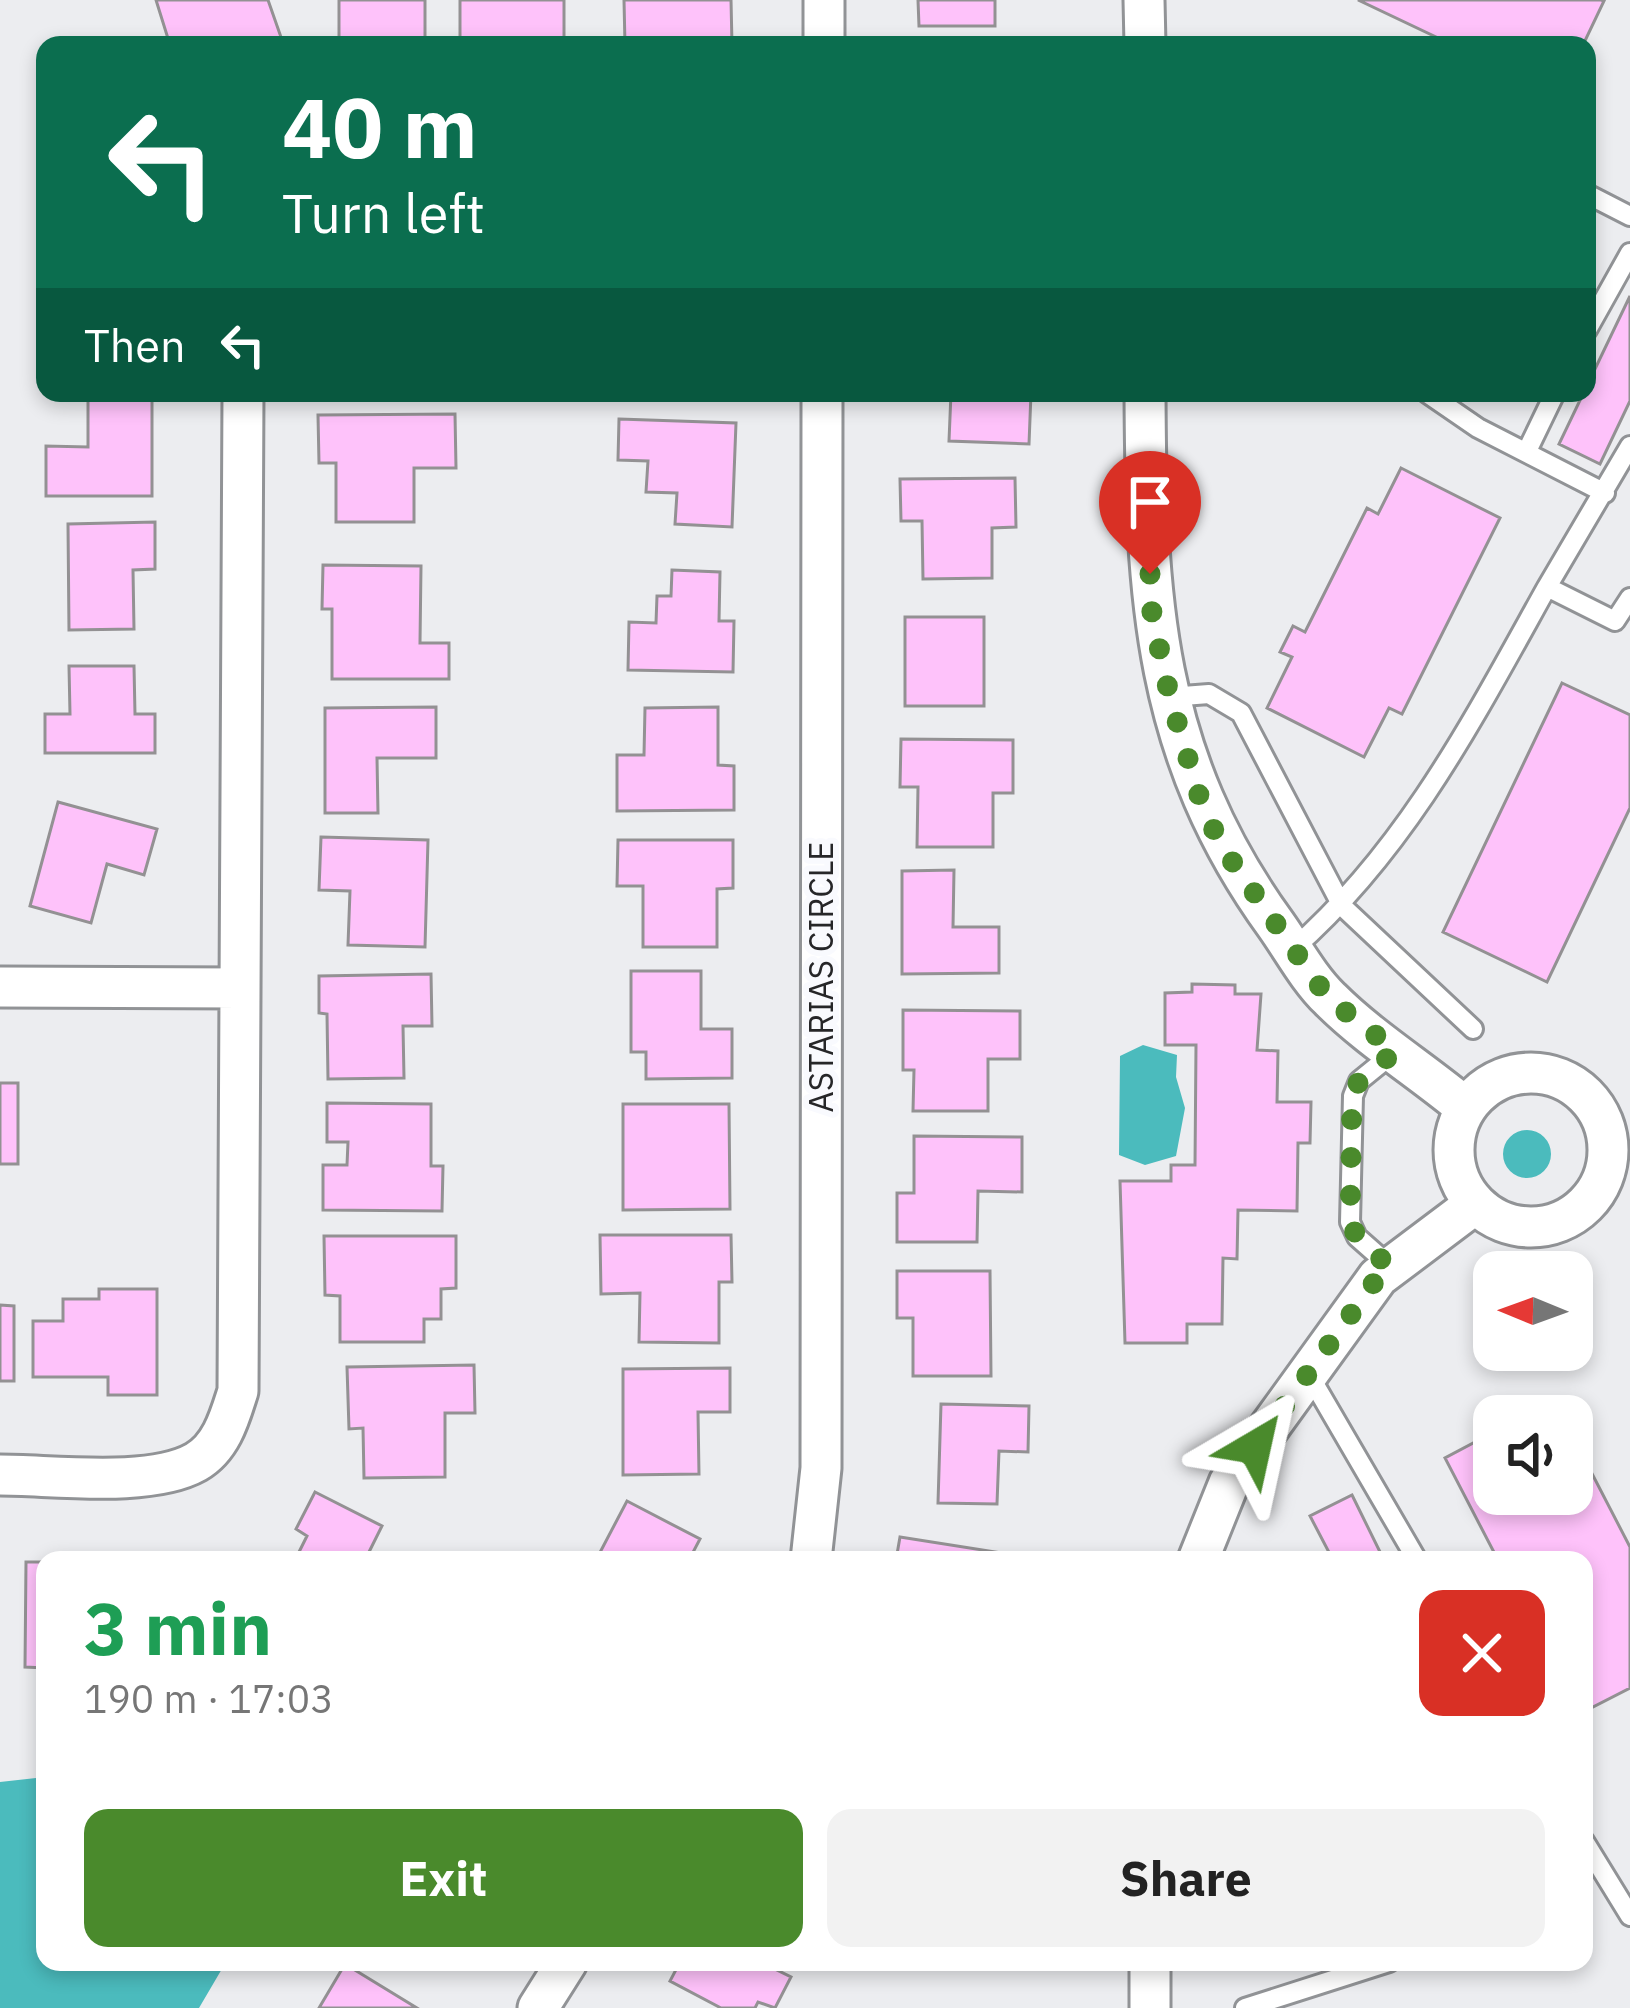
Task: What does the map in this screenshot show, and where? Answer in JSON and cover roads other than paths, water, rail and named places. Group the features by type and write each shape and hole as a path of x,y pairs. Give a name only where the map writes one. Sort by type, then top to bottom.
{"street":[{"path":"824,0 824,36"},
{"path":"1144,0 1144,36"},
{"path":"0,1475 160,1474 199,1461 226,1431 238,1390 243,402"},
{"name":"ASTARIAS CIRCLE","path":"812,1551 820,1468 822,402"},
{"path":"1145,402 1152,614 1170,698 1212,827 1328,998 1466,1108"},
{"path":"0,987 240,988"},
{"path":"1546,1074 1586,1097 1618,1157 1582,1208 1547,1226 1522,1228 1496,1220 1475,1204 1460,1183 1454,1158 1466,1108 1501,1078 1546,1074"},
{"path":"1202,1551 1228,1483 1378,1277 1475,1204"},
{"path":"538,2008 561,1971"},
{"path":"1150,1971 1150,2008"}],"lane":[{"path":"1596,199 1630,216"},
{"path":"1596,314 1630,253"},
{"path":"1440,402 1478,428 1605,493"},
{"path":"1527,451 1551,402"},
{"path":"1293,950 1342,906 1416,815 1630,446"},
{"path":"1547,587 1615,621 1630,598"},
{"path":"1170,698 1209,694 1241,713 1342,906 1473,1029"},
{"path":"1391,1268 1357,1237 1350,1222 1352,1096 1359,1081 1396,1051"},
{"path":"1308,1373 1412,1551"},
{"path":"1593,1852 1630,1916"},
{"path":"1245,2008 1360,1971"}],"water":[{"path":"1143,1045 1177,1055 1176,1077 1185,1108 1176,1156 1145,1165 1119,1155 1120,1056"},
{"path":"1527,1130 1544,1137 1551,1154 1544,1171 1527,1178 1510,1171 1503,1154 1510,1137"},
{"path":"36,1778 36,1971 221,1971 199,2008 0,2008 0,1782"}]}
